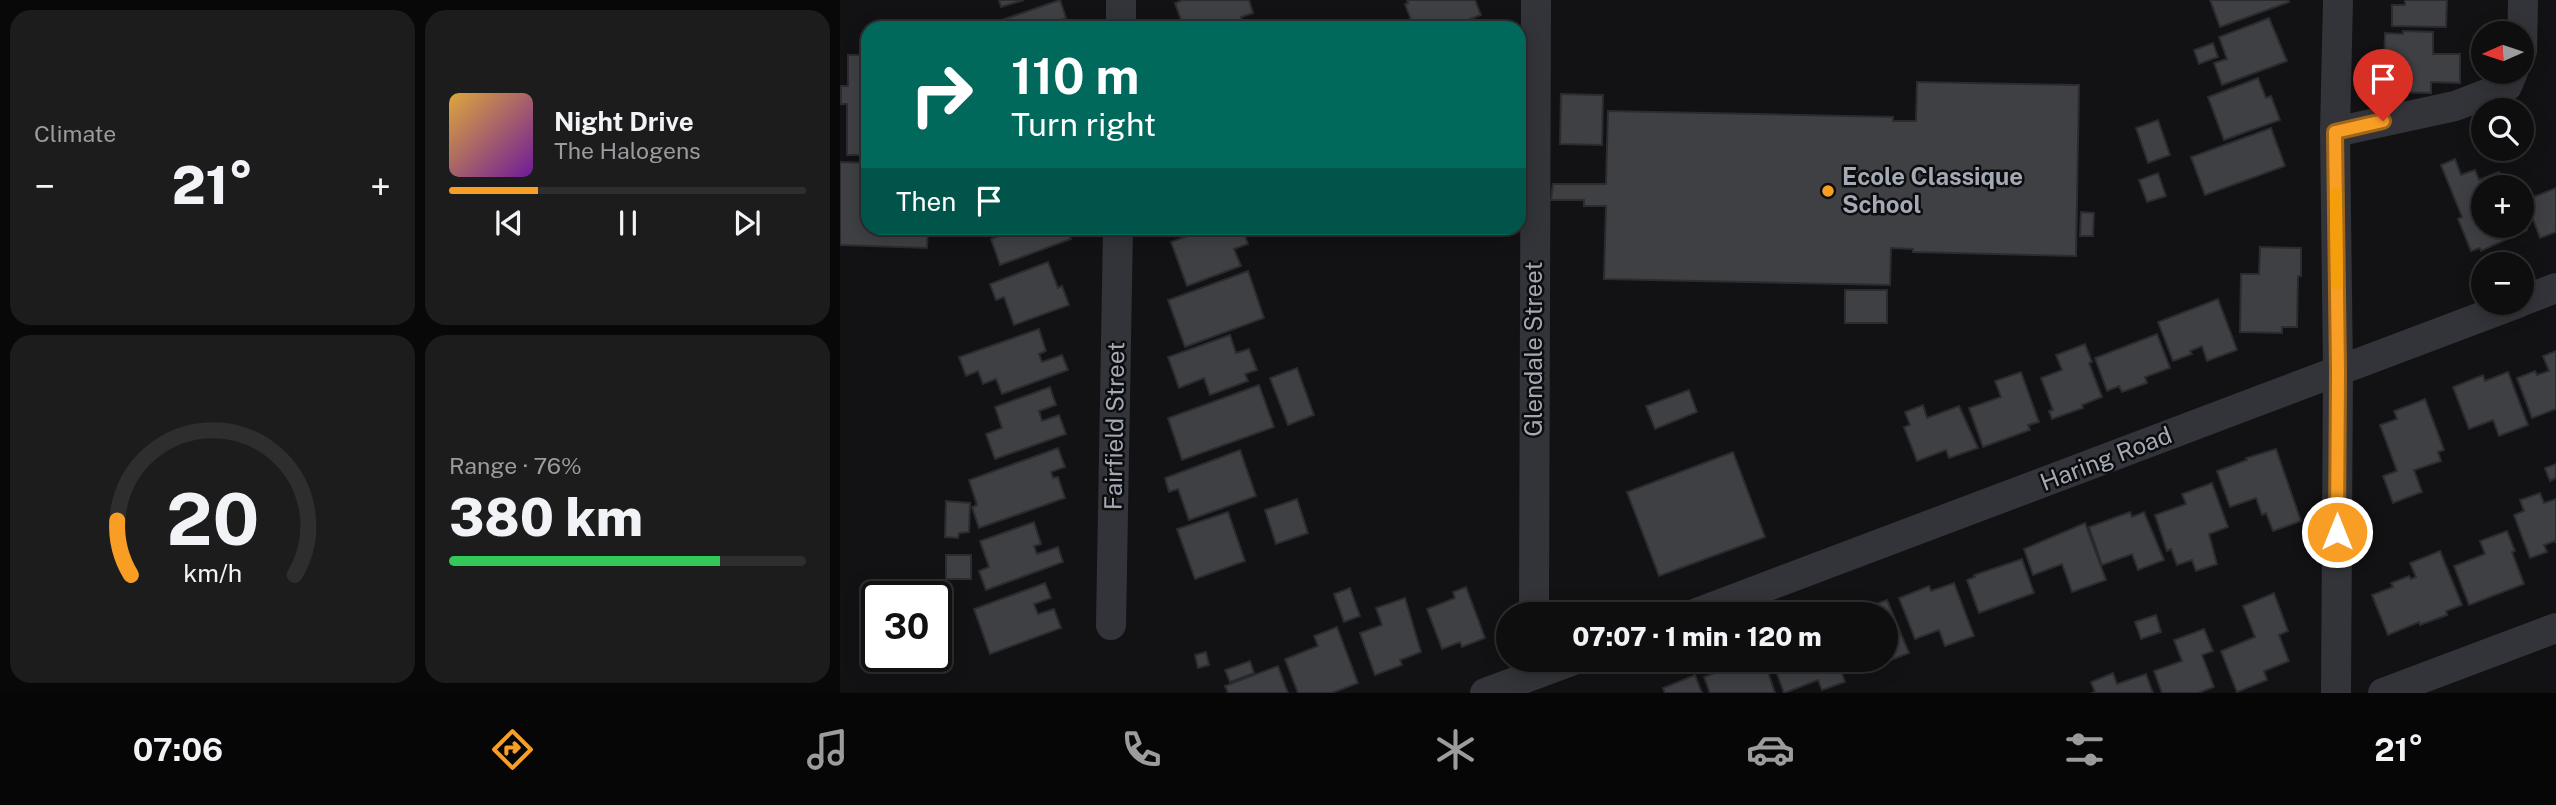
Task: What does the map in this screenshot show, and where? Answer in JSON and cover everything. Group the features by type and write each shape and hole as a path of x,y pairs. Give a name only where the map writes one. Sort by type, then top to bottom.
{"street":[{"path":"1121,0 1121,21"},
{"name":"Glendale Street","path":"1534,602 1536,0"},
{"path":"2336,693 2338,371 2335,132 2338,0"},
{"path":"2523,21 2524,0"},
{"path":"2335,132 2455,106 2508,84"},
{"name":"Fairfield Street","path":"1111,625 1118,235"},
{"name":"Haring Road","path":"2534,297 2556,288"},
{"name":"Haring Road","path":"1726,602 2486,315"},
{"path":"2384,693 2556,628"},
{"path":"1485,693 1533,676"}],"building":[{"path":"999,0 1024,0 1001,7"},
{"path":"1060,0 1066,18 1058,21 999,21"},
{"path":"1183,0 1249,0 1253,13 1241,17 1242,21 1181,21 1175,3"},
{"path":"1407,0 1475,0 1481,15 1465,21 1411,21 1405,4 1408,3"},
{"path":"2210,0 2288,0 2289,2 2220,27"},
{"path":"2405,0 2447,0 2446,27 2392,26 2392,5 2405,5"},
{"path":"2269,18 2287,61 2222,85 2214,63 2227,59 2219,37"},
{"path":"2403,31 2433,32 2433,54 2460,54 2460,83 2431,82 2431,93 2388,92 2388,67 2384,67 2385,33 2403,34"},
{"path":"2213,43 2218,57 2199,64 2194,50"},
{"path":"848,55 861,55 861,155 847,155 847,104 841,104 841,86 848,86"},
{"path":"2258,78 2266,98 2271,96 2280,120 2224,140 2208,97"},
{"path":"1917,82 2079,85 2076,256 1913,252 1913,249 1891,248 1890,285 1604,279 1606,206 1584,206 1584,200 1551,200 1553,184 1606,184 1608,111 1893,117 1893,121 1916,121"},
{"path":"1561,94 1603,95 1602,145 1560,144"},
{"path":"2158,120 2170,155 2148,163 2136,128"},
{"path":"2271,128 2285,166 2205,195 2191,157"},
{"path":"2455,159 2461,175 2475,170 2477,175 2471,175 2471,238 2509,238 2481,251 2480,248 2471,251 2458,219 2462,217 2441,165"},
{"path":"840,162 861,163 861,235 928,235 927,248 840,245"},
{"path":"2158,173 2166,196 2147,202 2139,180"},
{"path":"2556,188 2556,232 2540,238 2534,222 2534,197"},
{"path":"2081,212 2094,213 2093,236 2080,236"},
{"path":"1002,235 1069,235 1071,239 1000,265 991,239"},
{"path":"1190,235 1245,235 1248,244 1234,249 1241,266 1187,286 1171,242"},
{"path":"2260,247 2301,248 2297,327 2282,327 2282,333 2240,332 2241,274 2259,274"},
{"path":"1048,262 1058,288 1062,286 1069,305 1014,325 1004,297 996,300 990,284"},
{"path":"1248,271 1264,318 1185,347 1168,300"},
{"path":"1845,290 1887,290 1887,323 1845,323"},
{"path":"2218,299 2237,350 2207,361 2202,346 2190,351 2192,354 2173,361 2158,322"},
{"path":"1039,329 1046,351 1039,354 1042,362 1062,355 1068,370 1002,394 996,379 983,384 978,371 966,376 959,357"},
{"path":"2157,334 2170,368 2145,377 2147,383 2122,392 2119,386 2107,391 2095,358"},
{"path":"1230,335 1236,353 1249,349 1257,370 1245,374 1248,381 1210,395 1204,378 1179,388 1168,357"},
{"path":"2085,344 2102,397 2082,405 2083,408 2052,419 2049,411 2053,410 2041,378 2062,370 2056,355"},
{"path":"2556,351 2556,409 2532,418 2517,378 2535,371 2537,375 2549,371 2543,356"},
{"path":"1297,368 1314,415 1288,425 1270,378"},
{"path":"2021,372 2039,422 2028,425 2030,430 1983,447 1969,408 2001,397 1995,381"},
{"path":"2508,372 2528,425 2499,436 2493,420 2469,429 2453,387 2483,375 2485,381"},
{"path":"1259,385 1274,427 1182,460 1168,418"},
{"path":"1050,387 1056,405 1039,411 1042,421 1059,415 1066,434 995,459 986,434 1002,428 995,407"},
{"path":"1689,390 1697,412 1655,429 1646,406"},
{"path":"2425,399 2444,450 2438,452 2441,461 2414,470 2422,492 2393,503 2383,476 2397,471 2380,425 2397,419 2394,411"},
{"path":"1923,405 1927,418 1959,406 1978,448 1949,458 1946,450 1917,461 1904,427 1910,425 1905,412"},
{"path":"1058,448 1065,467 1051,472 1053,478 1058,477 1065,498 979,528 972,507 977,505 969,480"},
{"path":"2276,449 2301,521 2273,531 2266,513 2262,515 2256,498 2230,507 2217,471"},
{"path":"1240,450 1256,496 1189,520 1178,489 1169,492 1165,478"},
{"path":"1733,452 1765,537 1659,576 1627,492"},
{"path":"2556,464 2556,478 2550,481 2545,468"},
{"path":"2212,483 2228,527 2209,534 2217,564 2196,571 2192,560 2177,565 2171,549 2167,551 2155,515 2186,504 2182,494"},
{"path":"2540,493 2544,503 2556,499 2556,543 2555,541 2544,545 2547,552 2530,558 2514,515 2524,511 2520,500"},
{"path":"1297,499 1308,533 1276,544 1265,510"},
{"path":"946,501 970,503 969,532 959,533 958,538 945,537"},
{"path":"1228,512 1245,561 1195,579 1177,529"},
{"path":"2130,512 2132,517 2144,512 2164,560 2138,570 2132,554 2102,565 2089,527"},
{"path":"1034,522 1041,544 1034,546 1037,554 1058,547 1063,562 986,590 979,571 989,567 980,541"},
{"path":"2085,523 2106,580 2072,592 2062,564 2033,575 2024,549"},
{"path":"2507,531 2524,584 2469,605 2454,566 2485,554 2480,541"},
{"path":"2440,551 2462,605 2446,611 2447,615 2420,625 2419,622 2388,635 2372,595 2393,587 2391,583 2409,576 2411,579 2416,577 2410,563"},
{"path":"946,555 971,555 971,579 946,579"},
{"path":"2022,559 2034,593 1979,613 1967,580 1975,577 1974,575"},
{"path":"1045,583 1051,598 1034,604 1038,614 1054,609 1061,628 990,654 974,609"},
{"path":"1954,583 1974,636 1945,646 1939,630 1915,639 1899,598 1929,586 1931,591"},
{"path":"1466,587 1485,638 1462,647 1460,642 1442,649 1427,609 1455,598 1453,592"},
{"path":"1350,588 1360,616 1344,622 1334,594"},
{"path":"2274,593 2288,631 2279,635 2289,661 2264,671 2267,680 2237,692 2221,651 2255,637 2243,606"},
{"path":"1405,598 1421,652 1400,660 1402,665 1375,675 1360,633 1382,625 1376,608"},
{"path":"2156,615 2161,632 2141,639 2135,622"},
{"path":"1898,626 1909,653 1898,657"},
{"path":"1337,627 1358,683 1332,693 1298,693 1285,659 1318,646 1314,636"},
{"path":"2204,629 2213,651 2202,655 2214,687 2198,693 2162,693 2154,671 2182,661 2174,640"},
{"path":"1206,652 1209,665 1198,668 1195,655"},
{"path":"1250,661 1254,673 1230,682 1225,670"},
{"path":"1278,666 1288,693 1228,693 1225,686"},
{"path":"1718,672 1768,672 1775,693 1710,693 1704,677"},
{"path":"1776,672 1841,672 1845,682 1822,690 1818,680 1784,693"},
{"path":"2113,673 2117,684 2146,674 2153,693 2092,693 2095,692 2091,682"},
{"path":"1695,675 1702,693 1665,693 1663,688"}],"slow traffic":[{"path":"2336,194 2337,284"}],"place":[{"name":"Ecole Classique School","path":"1828,191"}],"route":[{"path":"2337,532 2335,132 2383,121"}]}
